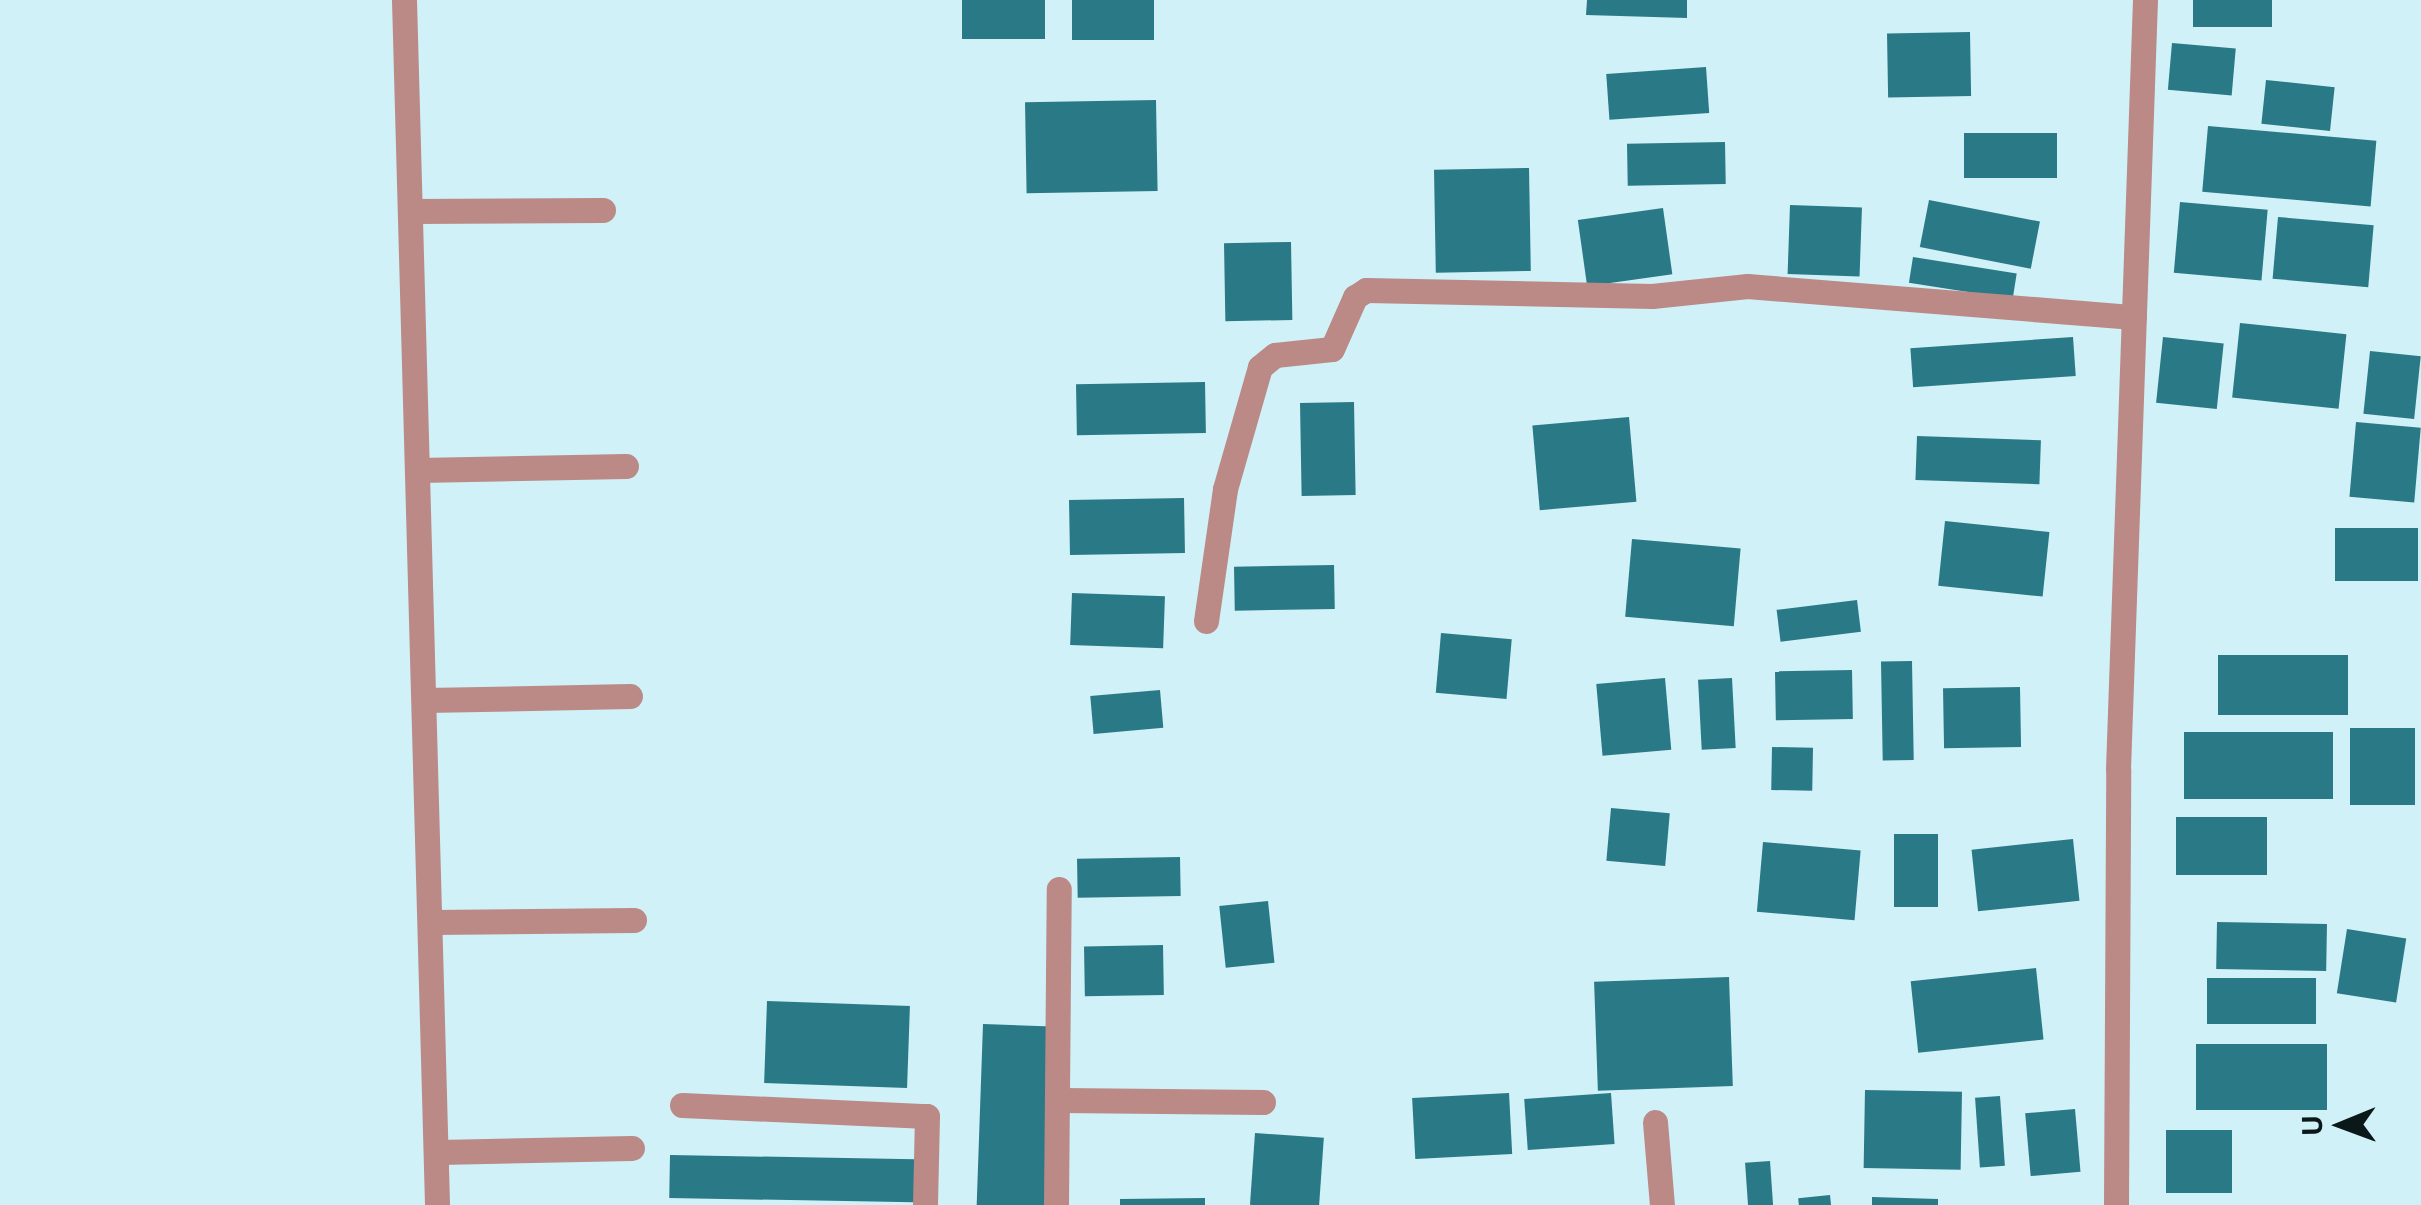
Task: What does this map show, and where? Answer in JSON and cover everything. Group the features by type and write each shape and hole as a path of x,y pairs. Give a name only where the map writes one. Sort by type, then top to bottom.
{"street":[{"path":"404,0 437,1205"},
{"path":"2116,1205 2118,769 2146,0"},
{"path":"410,211 603,210"},
{"path":"1206,621 1225,489 1260,367 1275,355 1332,348 1355,297 1366,290 1652,296 1747,286 2134,317"},
{"path":"418,470 626,466"},
{"path":"425,700 630,696"},
{"path":"1056,1205 1061,1100 1059,890"},
{"path":"432,922 634,920"},
{"path":"1061,1100 1263,1102"},
{"path":"682,1105 927,1116 925,1205"},
{"path":"1655,1122 1662,1205"},
{"path":"438,1152 632,1148"}],"building":[{"path":"962,0 1045,0 1045,39 962,39"},
{"path":"1072,0 1154,0 1154,40 1072,40"},
{"path":"1587,0 1687,0 1687,18 1586,15"},
{"path":"2193,0 2272,0 2272,27 2193,27"},
{"path":"1970,32 1971,96 1888,97 1887,33"},
{"path":"2172,43 2236,49 2232,95 2168,90"},
{"path":"1706,67 1709,113 1609,120 1606,74"},
{"path":"2266,80 2335,87 2330,131 2261,124"},
{"path":"1156,100 1158,191 1027,193 1025,102"},
{"path":"2208,126 2376,141 2371,206 2202,192"},
{"path":"1964,133 2057,133 2057,178 1964,178"},
{"path":"1725,142 1726,184 1628,186 1627,144"},
{"path":"1529,168 1531,271 1436,273 1434,170"},
{"path":"1929,200 2040,222 2031,269 1920,247"},
{"path":"2180,202 2268,210 2261,280 2174,273"},
{"path":"1790,205 1862,208 1860,276 1788,274"},
{"path":"1663,208 1672,274 1587,286 1578,220"},
{"path":"2278,217 2374,225 2368,287 2273,279"},
{"path":"1291,242 1292,320 1225,321 1224,243"},
{"path":"1913,257 2017,273 2013,299 1909,283"},
{"path":"2240,323 2346,334 2339,409 2232,398"},
{"path":"2073,337 2076,376 1913,387 1910,348"},
{"path":"2163,337 2224,343 2217,409 2156,403"},
{"path":"2370,351 2421,356 2414,419 2363,414"},
{"path":"1205,382 1206,433 1077,435 1076,384"},
{"path":"1354,402 1356,495 1302,496 1300,403"},
{"path":"1629,417 1636,502 1540,510 1532,425"},
{"path":"2356,422 2421,428 2414,502 2349,497"},
{"path":"1917,436 2041,440 2039,484 1915,480"},
{"path":"1184,498 1185,553 1070,555 1069,500"},
{"path":"1945,521 2049,532 2043,597 1938,586"},
{"path":"2335,528 2418,528 2418,581 2335,581"},
{"path":"1632,539 1741,548 1734,626 1625,617"},
{"path":"1334,565 1335,609 1235,611 1234,567"},
{"path":"1072,593 1165,596 1163,648 1070,645"},
{"path":"1857,600 1861,632 1781,642 1777,610"},
{"path":"1441,633 1512,639 1507,699 1436,693"},
{"path":"2218,655 2348,655 2348,715 2218,715"},
{"path":"1912,661 1914,760 1883,761 1881,662"},
{"path":"1852,670 1853,719 1776,720 1775,671"},
{"path":"1665,678 1671,750 1603,756 1596,684"},
{"path":"1732,678 1736,748 1702,750 1698,680"},
{"path":"2020,687 2021,747 1944,748 1943,688"},
{"path":"1160,690 1163,728 1094,734 1090,696"},
{"path":"2350,728 2415,728 2415,805 2350,805"},
{"path":"2184,732 2333,732 2333,799 2184,799"},
{"path":"1772,747 1813,748 1812,791 1771,790"},
{"path":"1611,808 1670,813 1665,866 1606,861"},
{"path":"2176,817 2267,817 2267,875 2176,875"},
{"path":"1894,834 1938,834 1938,907 1894,907"},
{"path":"2073,839 2079,901 1978,911 1972,850"},
{"path":"1763,842 1861,851 1855,920 1757,912"},
{"path":"1180,857 1181,896 1078,898 1077,859"},
{"path":"1268,901 1274,963 1226,968 1219,906"},
{"path":"2217,922 2327,924 2326,971 2216,969"},
{"path":"2347,929 2406,938 2396,1003 2337,993"},
{"path":"1163,945 1164,995 1085,996 1084,946"},
{"path":"2036,968 2044,1040 1918,1053 1911,981"},
{"path":"1729,977 1733,1086 1598,1091 1594,982"},
{"path":"2207,978 2316,978 2316,1024 2207,1024"},
{"path":"767,1001 910,1006 907,1088 764,1083"},
{"path":"983,1024 1052,1026 1046,1205 977,1205"},
{"path":"2196,1044 2327,1044 2327,1110 2196,1110"},
{"path":"1865,1090 1962,1092 1961,1170 1864,1168"},
{"path":"1509,1093 1512,1154 1415,1159 1412,1098"},
{"path":"1611,1093 1615,1144 1528,1150 1524,1099"},
{"path":"2000,1096 2005,1166 1980,1168 1975,1098"},
{"path":"2075,1109 2080,1172 2031,1176 2025,1113"},
{"path":"2166,1130 2232,1130 2232,1193 2166,1193"},
{"path":"1255,1133 1324,1138 1319,1205 1250,1205"},
{"path":"670,1155 915,1159 914,1202 669,1198"},
{"path":"1770,1161 1773,1205 1748,1205 1745,1163"},
{"path":"1830,1195 1831,1205 1799,1205 1798,1198"},
{"path":"1872,1197 1938,1199 1938,1205 1872,1205"},
{"path":"1205,1198 1205,1205 1120,1205 1120,1199"}]}
